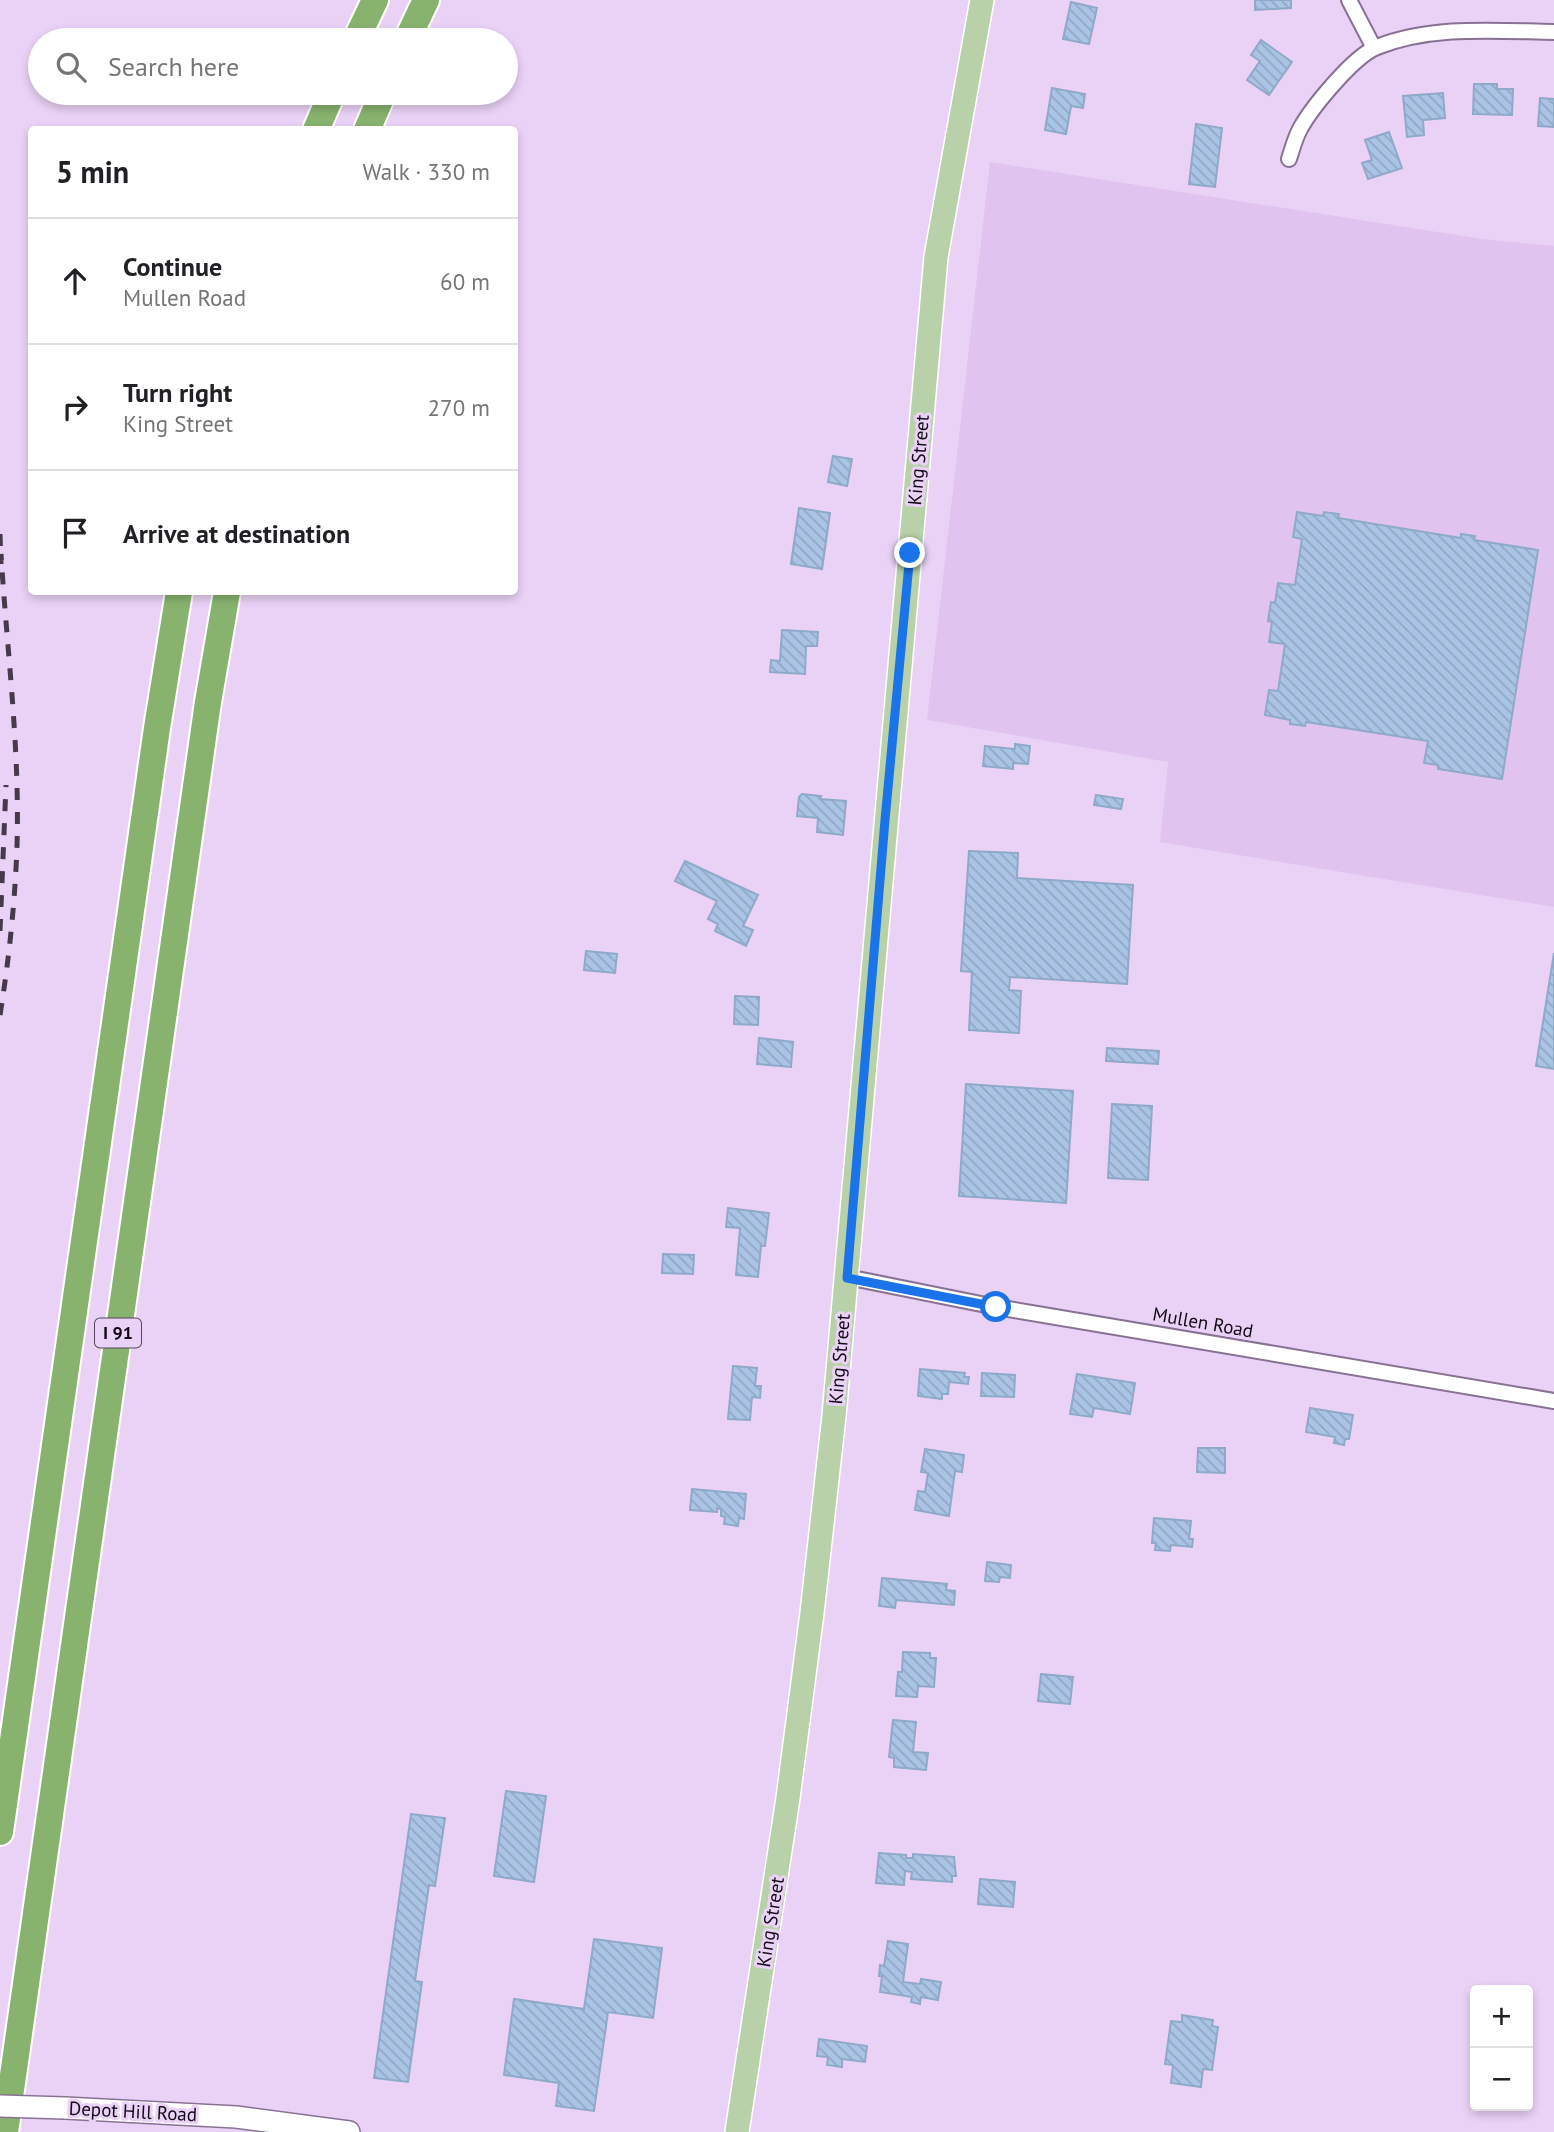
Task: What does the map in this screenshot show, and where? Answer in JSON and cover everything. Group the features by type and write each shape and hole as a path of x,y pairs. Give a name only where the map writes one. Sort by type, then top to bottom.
{"highway":[{"path":"361,28 374,0"},
{"path":"413,28 426,0"},
{"path":"318,126 327,105"},
{"path":"369,126 378,105"},
{"name":"I 91","path":"0,1832 155,742 179,595"},
{"name":"I 91","path":"5,2132 206,715 226,595"}],"main road":[{"name":"King Street","path":"737,2132 771,1917 808,1648 847,1278 936,257 982,0"},
{"name":"Depot Hill Road","path":"0,2106 236,2117 349,2132"}],"street":[{"path":"1349,0 1374,48"},
{"path":"1289,159 1300,129 1328,90 1374,48 1406,38 1461,30 1554,32"},
{"name":"Mullen Road","path":"847,1278 996,1307 1554,1401"}],"shaded area":[{"path":"990,162 1482,239 1554,246 1554,907 1160,842 1168,762 927,720"}],"building":[{"path":"1255,0 1291,0 1291,8 1255,10"},
{"path":"1071,2 1097,8 1089,44 1063,39"},
{"path":"1261,40 1292,62 1269,95 1247,80 1260,61 1251,55"},
{"path":"1474,84 1497,84 1497,89 1513,89 1512,115 1473,114"},
{"path":"1052,88 1085,94 1083,108 1071,106 1066,134 1045,130"},
{"path":"1443,93 1445,118 1423,120 1424,135 1407,137 1403,96"},
{"path":"1540,98 1554,99 1554,127 1538,126"},
{"path":"1196,124 1222,128 1215,187 1189,184"},
{"path":"1389,132 1402,168 1368,179 1362,163 1372,160 1365,140"},
{"path":"833,456 852,459 847,486 828,482"},
{"path":"799,508 830,513 822,569 791,564"},
{"path":"1297,512 1323,516 1324,512 1339,514 1338,518 1461,538 1461,534 1475,536 1474,540 1538,550 1502,779 1438,769 1438,765 1424,763 1428,741 1306,722 1305,726 1290,724 1290,720 1265,715 1269,690 1278,691 1285,644 1269,642 1272,622 1268,621 1271,602 1275,603 1278,583 1295,585 1302,539 1293,537"},
{"path":"782,630 818,632 817,646 806,646 805,674 770,672 771,660 780,661"},
{"path":"1015,744 1030,746 1028,764 1013,763 1013,769 983,766 985,746 1015,749"},
{"path":"802,794 821,796 820,799 846,801 843,835 817,832 818,818 797,816 799,797"},
{"path":"1096,795 1123,799 1121,809 1094,805"},
{"path":"969,851 1018,853 1017,878 1133,885 1127,984 1010,977 1009,990 1021,991 1019,1033 969,1030 972,972 961,971"},
{"path":"685,861 758,895 743,926 753,930 746,946 715,931 718,924 708,919 717,901 675,881"},
{"path":"586,951 617,954 615,973 584,970"},
{"path":"1554,953 1554,1069 1536,1066"},
{"path":"735,996 759,997 758,1025 734,1024"},
{"path":"759,1038 793,1042 791,1067 757,1064"},
{"path":"1107,1048 1159,1051 1158,1064 1106,1061"},
{"path":"966,1084 1073,1091 1066,1203 959,1196"},
{"path":"1112,1104 1152,1106 1148,1180 1108,1178"},
{"path":"728,1208 769,1213 765,1246 761,1246 758,1277 736,1275 740,1228 726,1227"},
{"path":"663,1254 694,1255 693,1274 662,1273"},
{"path":"733,1366 757,1368 755,1386 761,1386 760,1398 752,1397 750,1420 728,1419"},
{"path":"920,1369 965,1373 964,1377 969,1377 968,1384 949,1382 948,1394 942,1394 942,1399 918,1396"},
{"path":"982,1373 1015,1375 1014,1397 981,1396"},
{"path":"1077,1374 1135,1383 1130,1414 1094,1408 1092,1417 1070,1414"},
{"path":"1310,1408 1353,1415 1349,1439 1345,1439 1344,1445 1334,1443 1335,1437 1306,1432"},
{"path":"1198,1448 1225,1448 1225,1473 1197,1472"},
{"path":"925,1449 964,1455 962,1472 955,1471 949,1516 915,1510 918,1491 925,1492 928,1473 921,1472"},
{"path":"692,1489 746,1494 744,1519 739,1518 738,1526 724,1524 725,1517 721,1516 721,1509 717,1508 717,1512 690,1510"},
{"path":"1154,1518 1191,1521 1189,1539 1193,1539 1192,1547 1171,1545 1170,1551 1155,1550 1156,1543 1152,1543"},
{"path":"987,1562 1011,1565 1010,1578 1000,1577 999,1582 985,1581"},
{"path":"882,1578 947,1584 946,1590 955,1591 954,1605 896,1600 895,1608 879,1606"},
{"path":"903,1652 930,1653 930,1658 936,1658 934,1687 918,1686 917,1697 896,1696 898,1672 902,1672"},
{"path":"1041,1674 1073,1677 1070,1704 1038,1701"},
{"path":"893,1720 916,1722 913,1752 928,1753 926,1770 894,1767 894,1758 889,1757"},
{"path":"506,1791 546,1796 534,1882 494,1876"},
{"path":"411,1814 445,1818 435,1886 429,1885 415,1981 422,1982 408,2082 374,2078"},
{"path":"879,1853 906,1855 906,1858 913,1858 913,1854 954,1857 956,1876 952,1876 952,1882 911,1879 912,1872 905,1871 904,1885 876,1883"},
{"path":"980,1879 1015,1882 1013,1907 978,1904"},
{"path":"594,1939 662,1948 653,2018 608,2012 594,2111 556,2106 559,2083 504,2075 514,1999 584,2009"},
{"path":"888,1941 908,1944 903,1982 920,1984 921,1979 941,1982 938,2000 921,1997 920,2004 911,2002 912,1997 880,1992 880,1965 884,1966"},
{"path":"1182,2015 1213,2020 1212,2026 1218,2027 1212,2070 1203,2069 1201,2087 1171,2083 1173,2065 1165,2064 1171,2021 1182,2022"},
{"path":"819,2039 867,2046 865,2062 842,2059 842,2067 827,2065 828,2057 817,2056"}],"railway":[{"path":"0,534 1,564"},
{"path":"0,1015 9,952 17,846 15,737 1,554"},
{"path":"0,931 6,785"}],"route":[{"path":"910,553 847,1278 996,1307"}]}
